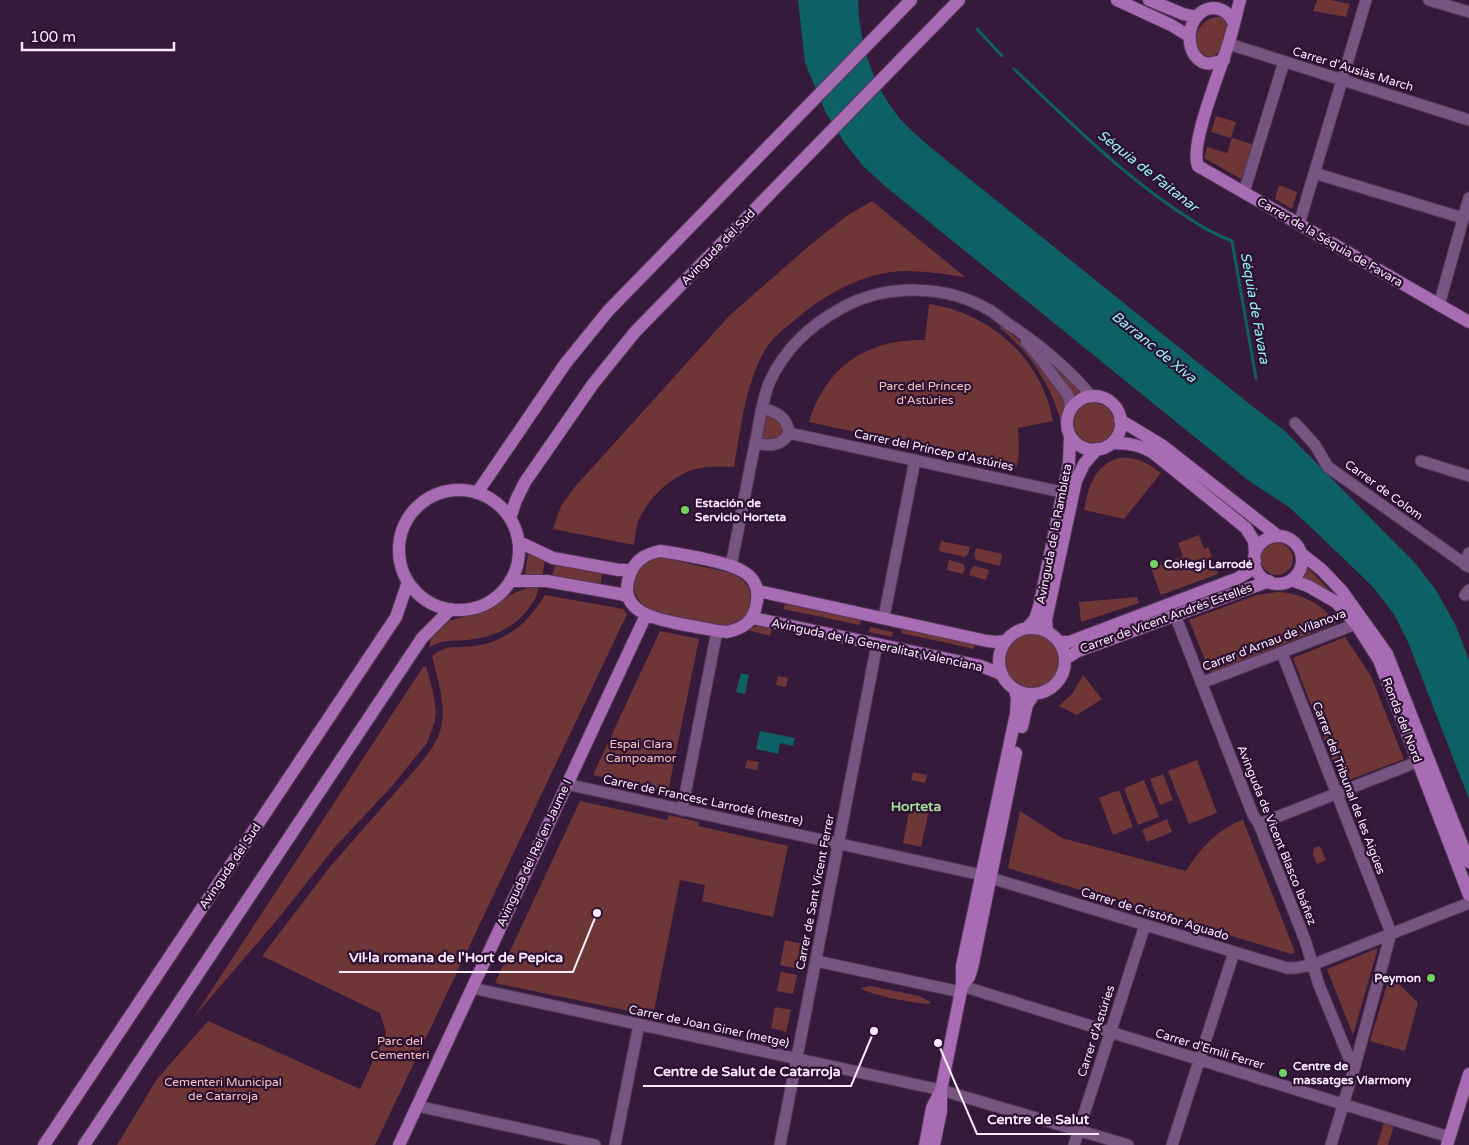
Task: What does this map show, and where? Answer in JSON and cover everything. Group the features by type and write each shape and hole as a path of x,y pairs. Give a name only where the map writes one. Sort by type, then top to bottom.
{"street":[{"path":"477,493 565,364 608,311 911,0"},
{"name":"Avinguda del Sud","path":"510,518 525,482 593,384 635,332 959,0"},
{"path":"1117,0 1171,25 1189,36"},
{"path":"1150,0 1183,14 1196,17"},
{"path":"1214,86 1206,64 1195,55 1191,47 1189,36 1196,17 1202,11 1236,0"},
{"path":"1214,86 1224,60 1240,0"},
{"path":"1299,224 1366,0"},
{"path":"1429,0 1469,12"},
{"path":"1215,8 1228,13 1234,23"},
{"name":"Carrer d'Ausiàs March","path":"1228,44 1469,120"},
{"path":"1206,64 1224,60"},
{"path":"1244,192 1284,62"},
{"name":"Carrer de la Séquia de Favara","path":"1214,86 1197,143 1195,159 1198,166 1469,322"},
{"path":"1314,173 1463,218"},
{"path":"1439,305 1469,198"},
{"path":"731,565 767,388 790,348 802,335 830,314 863,298 899,290 939,292 991,311 1038,344 1066,367 1092,396 1107,400 1118,412 1120,420 1117,435 1112,443"},
{"path":"1009,324 1036,353 1069,398 1070,410 1067,422 1070,435 1081,447 1097,450 1112,443 1131,444 1156,455 1246,528 1254,541 1255,557 1259,573 1263,578 1282,583 1291,580 1300,570 1302,554 1299,547 1293,541 1278,536 1163,446 1120,420"},
{"path":"1070,410 1076,403 1092,396"},
{"path":"755,443 778,444 790,433 783,418 762,408"},
{"name":"Carrer de Colom","path":"1295,423 1315,445 1328,467 1467,566"},
{"name":"Carrer del Príncep d'Astúries","path":"790,433 1068,493"},
{"name":"Avinguda de la Rambleta","path":"1047,632 1047,615 1068,493 1070,435"},
{"name":"Avinguda de la Rambleta","path":"1027,628 1035,619 1039,607 1068,493 1080,472 1097,450"},
{"path":"884,618 914,460"},
{"path":"1421,461 1469,476"},
{"path":"461,490 477,493 496,502 510,518 519,542 518,562 510,581 499,594 485,604 468,609 451,609 434,605 420,595 408,582 400,563 399,543 405,524 417,507 430,497 445,492 461,490"},
{"path":"1255,557 1264,540 1278,536"},
{"path":"519,542 553,558 619,570 632,570"},
{"path":"510,581 547,581 620,594 628,598 646,615 727,632 737,630 753,618 758,591 755,582 739,568 674,553 660,552 650,553 642,558 632,570 628,582 628,598"},
{"path":"1467,566 1469,552"},
{"name":"Ronda del Nord","path":"1302,554 1322,570 1342,591 1387,654 1469,862"},
{"name":"Carrer de Vicent Andrés Estellés","path":"1059,642 1069,642 1238,578 1248,572 1255,557"},
{"name":"Ronda del Nord","path":"1291,580 1323,593 1342,608 1356,624 1379,660 1469,895"},
{"name":"Carrer de Vicent Andrés Estellés","path":"1065,659 1078,651 1270,581"},
{"name":"Avinguda del Sud","path":"44,1145 396,618 408,582"},
{"path":"758,591 986,641 1006,641"},
{"path":"84,1145 422,638 451,609"},
{"name":"Avinguda del Rei en Jaume I","path":"399,1145 646,615"},
{"name":"Avinguda de Vicent Blasco Ibáñez","path":"1175,615 1253,815 1259,824 1305,940 1318,985 1349,1058 1356,1062"},
{"name":"Avinguda de la Generalitat Valenciana","path":"753,618 981,666 1001,674"},
{"name":"Carrer d'Arnau de Vilanova","path":"1202,683 1356,624"},
{"path":"1027,628 1038,628 1047,632 1059,642 1065,659 1064,670 1057,684 1044,692 1034,694 1024,694 1015,690 1001,674 1000,653 1006,641 1018,631 1027,628"},
{"path":"682,810 717,631"},
{"name":"Carrer de Sant Vicent Ferrer","path":"780,1145 877,644"},
{"name":"Carrer del Tribunal de les Aigües","path":"1282,653 1391,933"},
{"path":"986,876 1016,714 1017,698 1015,690"},
{"path":"934,1145 941,1111 941,1090 962,989 962,966 986,876 1024,716 1034,694"},
{"path":"1259,824 1417,762"},
{"name":"Carrer de Francesc Larrodé (mestre)","path":"566,784 986,876"},
{"name":"Carrer de Cristòfor Aguado","path":"986,876 1287,968 1312,964 1469,903"},
{"name":"Carrer d'Astúries","path":"1074,1145 1145,925"},
{"path":"1331,1145 1391,933"},
{"path":"1172,1145 1234,952"},
{"name":"Carrer d'Emili Ferrer","path":"816,961 962,989 1343,1104 1448,1141"},
{"name":"Carrer de Joan Giner (metge)","path":"472,988 941,1090 1128,1145"},
{"path":"615,1145 639,1024"},
{"path":"1448,1141 1469,1074"},
{"path":"924,1145 932,1108 941,1090"},
{"path":"417,1106 596,1145"}],"green space":[{"path":"1317,0 1331,0 1350,4 1346,17 1313,11"},
{"path":"1217,17 1222,17 1228,26 1221,49 1215,56 1210,57 1198,48 1196,42 1197,35 1204,23"},
{"path":"1216,116 1236,122 1231,138 1211,132"},
{"path":"1232,138 1252,144 1243,180 1204,158 1207,147 1227,153"},
{"path":"1279,185 1297,192 1292,209 1275,199"},
{"path":"872,201 965,277 904,271 889,272 845,286 806,311 771,341 758,363 748,392 734,467 692,470 668,483 654,496 643,511 638,522 634,545 553,529 561,506 573,489 730,315 810,245 848,215"},
{"name":"Parc del Príncep d'Astúries","path":"929,304 952,309 973,317 993,329 1025,359 1038,378 1047,399 1053,421 1018,428 1019,450 1017,467 809,422 816,402 826,385 838,371 852,360 867,351 885,345 904,341 925,340"},
{"path":"1001,326 1026,346 1066,401 1061,423 1052,395 1038,371 1021,348 1000,328"},
{"path":"1032,344 1083,392 1073,398"},
{"path":"1094,403 1108,409 1114,423 1108,437 1094,443 1080,437 1074,423 1080,409"},
{"path":"765,414 775,416 783,427 781,435 776,441 760,440"},
{"path":"1119,458 1131,458 1142,461 1161,473 1124,519 1084,510 1090,486 1098,472 1103,466"},
{"path":"1199,535 1204,549 1208,547 1218,574 1161,595 1151,568 1183,556 1178,543"},
{"path":"941,541 970,547 968,554 965,557 939,551"},
{"path":"1277,543 1283,544 1288,548 1292,553 1292,565 1288,570 1283,574 1277,575 1271,574 1266,570 1262,565 1261,559 1262,553 1266,548 1271,544"},
{"path":"976,548 1002,554 1000,566 976,560 974,555"},
{"path":"528,553 545,561 542,576 525,574"},
{"path":"663,558 731,573 741,579 748,587 751,596 751,605 747,613 741,620 719,626 652,611 637,597 634,579 637,571 643,565 652,560"},
{"path":"949,560 963,564 965,568 963,574 947,570"},
{"path":"555,564 602,574 600,585 552,577"},
{"path":"974,566 989,570 986,580 969,575"},
{"path":"1306,568 1308,568 1332,593 1300,578"},
{"path":"527,588 538,588 535,598 526,612 507,628 484,637 444,642 430,647 431,637 442,624 487,611 511,595"},
{"path":"1277,592 1303,597 1318,605 1337,623 1210,673 1189,620 1257,595"},
{"path":"545,595 623,609 627,614 375,1145 117,1145 157,1079 208,1021 360,1089 386,1033 380,1013 262,956 329,868 421,763 438,737 443,717 443,707 432,656 447,648 476,646 498,640 524,622"},
{"path":"1137,597 1139,603 1081,622 1079,602"},
{"path":"785,604 861,620 860,625 783,609"},
{"path":"757,626 772,628 770,636 748,630"},
{"path":"870,627 893,632 892,637 869,632"},
{"path":"902,629 975,644 974,649 901,633"},
{"name":"Espai Clara Campoamor","path":"660,631 699,639 668,792 593,775"},
{"path":"1032,634 1042,636 1051,642 1057,651 1059,661 1057,671 1051,680 1042,686 1032,688 1022,686 1013,680 1007,671 1005,661 1007,651 1013,642 1022,636"},
{"path":"1345,637 1371,676 1404,759 1341,783 1293,658"},
{"path":"426,666 436,711 435,721 427,743 392,786 335,847 277,920 194,1017 423,667"},
{"path":"1083,675 1102,699 1077,715 1059,706 1072,694"},
{"path":"778,676 788,678 786,687 776,685"},
{"path":"747,760 759,762 757,770 745,768"},
{"path":"1197,760 1217,813 1189,824 1168,771"},
{"path":"913,772 927,775 925,783 911,780"},
{"path":"1163,774 1173,800 1160,805 1150,779"},
{"path":"1144,780 1159,817 1138,825 1124,788"},
{"path":"1119,790 1133,827 1113,835 1099,798"},
{"path":"580,801 667,820 669,815 699,822 698,826 788,846 773,917 702,901 705,885 680,880 653,1016 495,983"},
{"path":"910,807 929,811 921,847 903,843"},
{"path":"1020,811 1062,838 1186,871 1197,855 1217,834 1243,820 1295,952 1291,954 1008,868"},
{"path":"1167,819 1172,832 1147,842 1142,830"},
{"path":"1320,846 1326,860 1317,864 1313,855 1314,848"},
{"path":"785,940 803,944 798,969 780,965"},
{"path":"1378,948 1353,1035 1327,969"},
{"path":"781,972 797,975 793,994 777,991"},
{"path":"1390,975 1418,1003 1405,1051 1370,1041"},
{"path":"871,986 919,996 931,1002 929,1004 893,999 860,988"},
{"path":"775,1007 791,1010 786,1032 771,1028"},
{"path":"1384,1123 1394,1126 1388,1145 1377,1145"}],"water":[{"name":"Barranc de Xiva","path":"798,0 858,0 861,34 870,66 884,96 907,126 930,147 1285,431 1415,563 1436,590 1456,626 1469,660 1469,799 1408,642 1394,614 1372,586 1289,507 1249,481 886,187 863,166 844,142 826,113 805,63"},
{"path":"741,673 749,675 745,694 736,692"},
{"path":"760,731 795,738 793,746 780,743 778,754 756,749"}],"waterway":[{"name":"Séquia de Faitanar","path":"977,29 1002,56"},
{"name":"Séquia de Faitanar","path":"1014,69 1102,151 1148,190 1202,227 1232,241 1256,378"}],"place":[{"name":"Estación de Servicio Horteta","path":"685,510"},
{"name":"Col·legi Larrodé","path":"1154,564"},
{"name":"Vil·la romana de l'Hort de Pepica","path":"597,913"},
{"name":"Peymon","path":"1431,978"},
{"name":"Centre de Salut de Catarroja","path":"874,1031"},
{"name":"Centre de Salut","path":"938,1043"},
{"name":"Centre de massatges Viarmony","path":"1283,1073"}],"district":[{"name":"Horteta","path":"916,806"}],"water label":[{"name":"Séquia de Favara","path":"1255,308"}],"park label":[{"name":"Parc del Cementeri","path":"400,1048"},
{"name":"Cementeri Municipal de Catarroja","path":"223,1089"}]}
